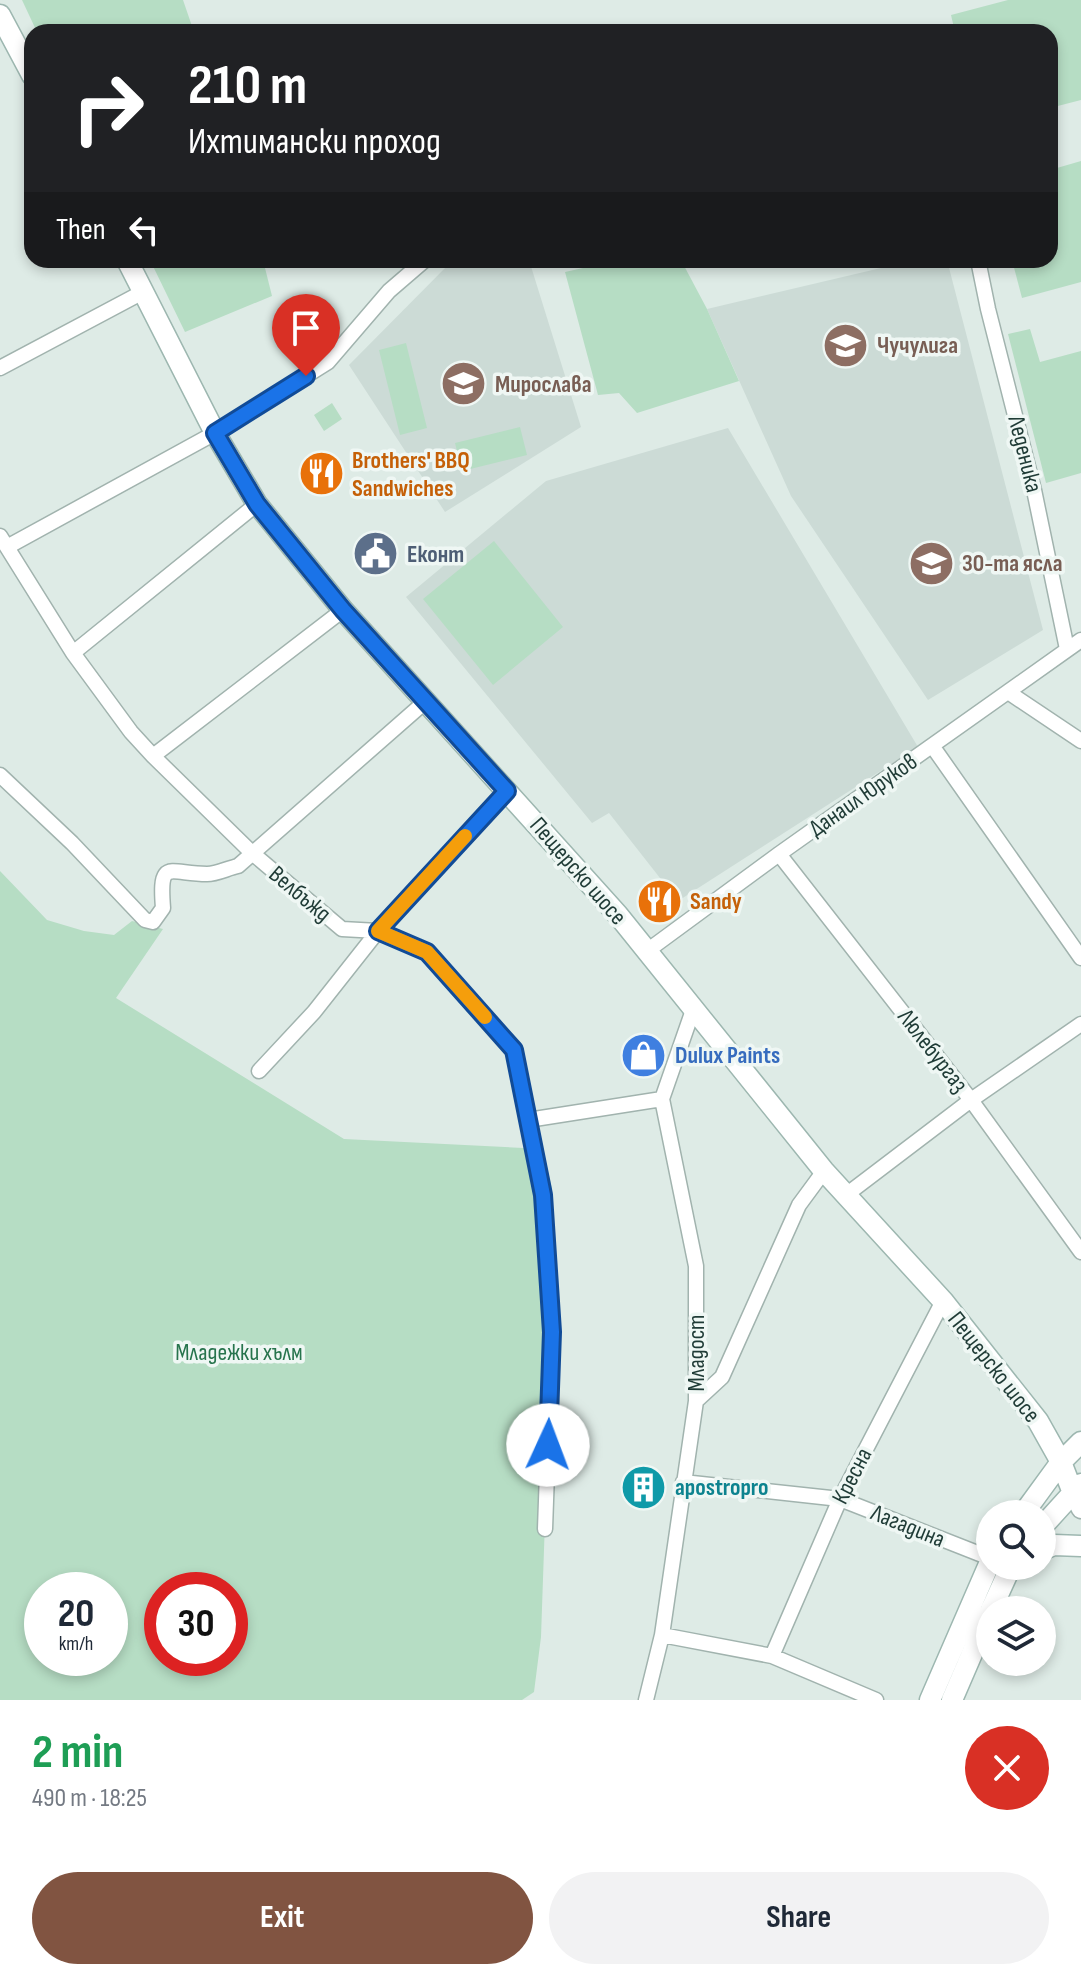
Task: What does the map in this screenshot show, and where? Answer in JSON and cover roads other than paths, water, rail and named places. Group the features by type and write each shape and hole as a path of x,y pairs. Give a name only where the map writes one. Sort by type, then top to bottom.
{"main road":[{"path":"0,15 24,60"},
{"name":"Пещерско шосе","path":"131,268 215,433 257,504 343,610 618,915 824,1171 943,1301 1038,1421 1075,1451 1078,1495"},
{"path":"1035,1500 1075,1451"},
{"path":"1056,1515 1078,1495"},
{"path":"1056,1545 1081,1546"},
{"path":"930,1700 994,1580"},
{"path":"952,1700 976,1644"}],"street":[{"path":"3,541 215,433 328,362 389,291 416,268"},
{"name":"Леденика","path":"980,268 1034,490 1067,649"},
{"path":"0,368 143,292"},
{"path":"73,653 257,504"},
{"name":"Велбъжд","path":"3,541 73,653 131,732 153,756 251,852 342,929 378,931 427,952 514,1050 543,1195 552,1332 545,1529"},
{"path":"153,756 343,610"},
{"name":"Данаил Юруков","path":"647,951 1081,640"},
{"path":"1008,692 1081,741"},
{"path":"0,775 72,843 145,920 153,922 163,908 161,882 165,875 174,870 209,874 238,866 426,701"},
{"path":"933,747 1081,958"},
{"path":"259,1071 314,1012 378,931 507,791"},
{"name":"Люлебургаз","path":"779,854 971,1100 1081,1252"},
{"path":"528,1120 662,1099 693,1010"},
{"path":"846,1195 971,1100 1081,1024"},
{"name":"Младост","path":"646,1700 662,1635 696,1401 696,1266 662,1099"},
{"path":"696,1401 722,1377 799,1205 824,1171"},
{"name":"Кресна","path":"772,1656 840,1499 943,1301"},
{"name":"Лагадина","path":"683,1482 840,1499 976,1553"},
{"path":"662,1635 772,1656 876,1700"}],"place":[{"name":"Чучулига","path":"846,345"},
{"name":"Мирослава","path":"464,384"},
{"name":"Brothers' BBQ Sandwiches","path":"321,474"},
{"name":"Еконт","path":"376,554"},
{"name":"30-та ясла","path":"931,563"},
{"name":"Sandy","path":"659,901"},
{"name":"Dulux Paints","path":"644,1055"},
{"name":"apostropro","path":"644,1487"}],"park label":[{"name":"Младежки хълм","path":"239,1352"}]}
